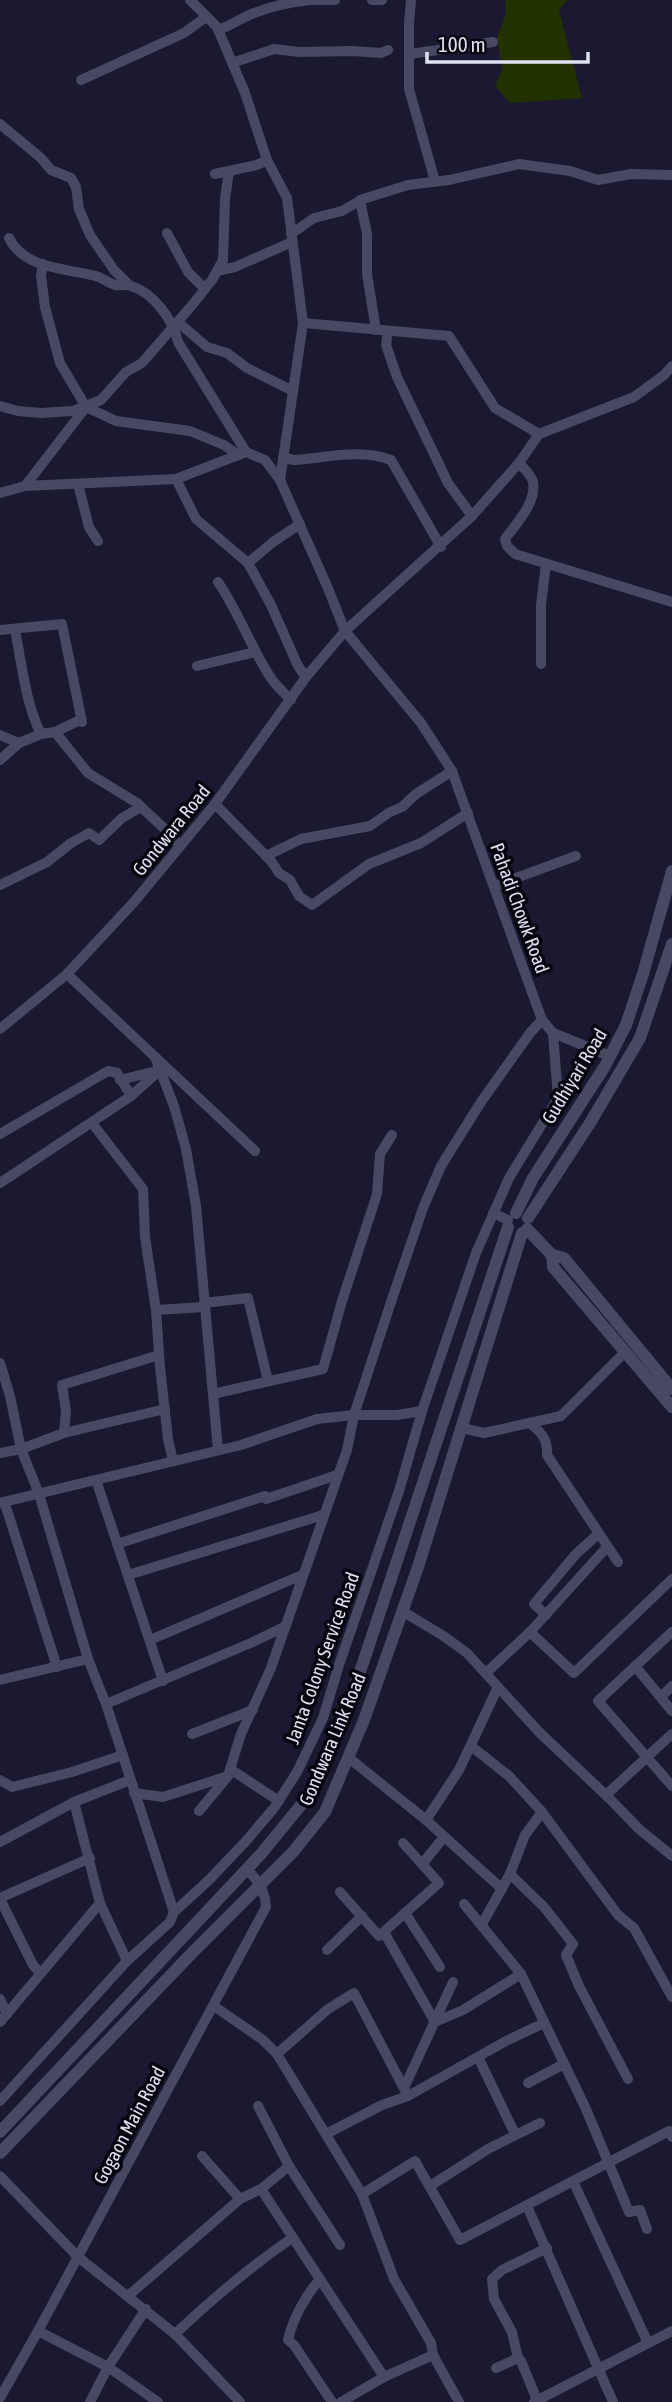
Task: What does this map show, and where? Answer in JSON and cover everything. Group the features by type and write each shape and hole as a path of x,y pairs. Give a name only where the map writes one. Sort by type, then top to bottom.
{"street":[{"path":"190,0 218,30 245,93 267,160 287,198 303,323 280,480"},
{"path":"218,30 280,5 335,0"},
{"path":"372,0 382,0"},
{"path":"411,0 409,89 435,181"},
{"path":"81,80 184,33 206,16"},
{"path":"410,54 493,42"},
{"path":"232,63 274,49 381,53 388,50"},
{"path":"0,124 41,158 51,170 71,178 76,187 79,209 90,235 114,270 129,285 148,293 176,324 207,347 228,353 247,368 293,391"},
{"path":"215,174 257,165 267,160"},
{"path":"217,271 235,267 281,245 314,218 342,211 360,200 408,185 519,164 570,171 598,180 631,174 672,175"},
{"path":"0,406 41,413 73,411 101,400 126,372 142,363 205,289 223,260 225,199 229,171"},
{"path":"360,200 367,234 367,274 376,330"},
{"path":"167,233 188,272 205,289"},
{"path":"9,238 19,253 43,264 99,276 115,285 129,285"},
{"path":"43,264 41,276 50,328 60,363 86,407 116,421 190,431 242,454 265,460 280,480"},
{"path":"303,323 449,335 495,408 539,434 634,397 672,366"},
{"path":"176,324 178,342 242,454"},
{"path":"388,331 387,345 397,377 448,483 472,516"},
{"path":"25,486 86,407"},
{"name":"Gondwara Road","path":"0,1029 66,974 134,902 215,804 306,677 345,631 472,516 519,463 539,434"},
{"path":"0,493 25,486 176,479 242,454"},
{"path":"283,458 294,460 379,455 391,460 440,547"},
{"path":"519,463 530,476 533,494 505,539 507,546 515,554 672,602"},
{"path":"176,479 196,519 248,563 271,605 298,666 306,677"},
{"name":"Pahadi Chowk Road","path":"280,480 345,631 421,723 452,771 542,1020 553,1033"},
{"path":"78,484 89,527 98,541"},
{"path":"248,563 300,524"},
{"path":"541,664 541,605 546,564"},
{"path":"218,582 229,597 270,677 290,700"},
{"path":"0,630 62,624 82,722 78,721 19,744 0,760"},
{"path":"15,630 28,697 41,734"},
{"path":"197,666 255,652"},
{"path":"55,732 88,773 141,807 180,846"},
{"path":"0,735 19,744"},
{"path":"266,856 301,839 370,826 452,771"},
{"path":"215,804 279,873 290,880 299,896 312,905 369,864 421,843 468,813"},
{"path":"0,885 47,862 80,837 89,833 99,840 122,818 141,807"},
{"path":"494,886 576,856"},
{"name":"Gudhiyari Road","path":"518,1223 533,1178 611,1056 626,1025 672,871"},
{"name":"Gudhiyari Road","path":"518,1223 590,1123 640,1038 672,944"},
{"path":"66,974 256,1151"},
{"path":"200,1811 229,1772 242,1734 271,1668 347,1450 354,1415 423,1208 440,1166 481,1102 542,1020"},
{"path":"611,1056 553,1033 558,1098 509,1178 493,1213 518,1223 552,1255 564,1258 672,1390"},
{"path":"155,1057 174,1106 186,1149 196,1206 218,1450"},
{"path":"120,1080 160,1070"},
{"path":"0,1183 131,1096 160,1070"},
{"path":"0,1134 108,1072 117,1073 131,1096"},
{"path":"92,1123 143,1189 145,1237 173,1461"},
{"path":"213,1394 323,1369 377,1194 380,1154 393,1135"},
{"name":"Janta Colony Service Road","path":"0,2101 127,1961 170,1922 174,1912 228,1860 279,1801 297,1772 323,1718 338,1665 400,1491 422,1411 460,1295 493,1213"},
{"name":"Gondwara Link Road","path":"0,2153 293,1852 325,1812 349,1758 402,1611 462,1428 518,1223"},
{"name":"Gondwara Link Road","path":"0,2132 281,1832 310,1794 332,1749 518,1223"},
{"path":"552,1255 553,1267 672,1407"},
{"path":"156,1310 248,1297 268,1381"},
{"path":"462,1428 484,1433 561,1416 624,1353"},
{"path":"64,1433 66,1411 62,1385 159,1355"},
{"path":"0,1363 5,1397 21,1449 39,1494 88,1659 106,1704 174,1912"},
{"path":"0,1453 21,1449 64,1433 165,1409"},
{"path":"57,1667 3,1504 218,1450 317,1419 422,1411"},
{"path":"531,1424 541,1432 548,1445 547,1455 618,1562"},
{"path":"117,1544 337,1475"},
{"path":"96,1480 163,1681"},
{"path":"128,1575 323,1515"},
{"path":"546,1615 534,1604 576,1554 598,1534"},
{"path":"486,1673 530,1632 607,1547"},
{"path":"150,1640 302,1575"},
{"path":"530,1632 574,1673 672,1579"},
{"path":"402,1611 467,1653 539,1732 639,1829 672,1856"},
{"path":"106,1704 286,1626"},
{"path":"672,1632 598,1701 672,1786"},
{"path":"0,1680 88,1659"},
{"path":"635,1666 672,1711"},
{"path":"661,1697 672,1686"},
{"path":"426,1820 459,1770 498,1687"},
{"path":"192,1734 253,1710"},
{"path":"606,1795 672,1734"},
{"path":"471,1746 509,1776 542,1812 618,1915 634,1928 672,1997"},
{"path":"0,1780 12,1787 72,1772 123,1755"},
{"path":"349,1758 426,1820 502,1889"},
{"path":"229,1772 279,1801"},
{"path":"134,1793 163,1797 229,1772"},
{"path":"1,1841 74,1802 130,1780"},
{"path":"74,1802 100,1903 127,1961"},
{"path":"482,1924 510,1874 525,1835 542,1812"},
{"path":"423,1863 444,1837"},
{"path":"340,1892 379,1936 439,1883 403,1843"},
{"path":"40,1973 33,1965 0,1899 90,1858"},
{"path":"247,1869 261,1884"},
{"path":"510,1874 544,1907 573,1944 566,1955 584,1997 628,2079"},
{"name":"Gogaon Main Road","path":"0,2398 266,1907 261,1884"},
{"path":"4,2018 100,1903"},
{"path":"464,1903 521,1974 586,2109 629,2212 640,2210 648,2229"},
{"path":"405,1913 440,1967"},
{"path":"327,1950 362,1916"},
{"path":"384,1932 435,2022"},
{"path":"435,2022 463,2010 521,1974"},
{"path":"406,2092 453,1982"},
{"path":"277,2054 328,2009 354,1993 406,2092"},
{"path":"0,2000 4,2018"},
{"path":"214,2006 263,2040 277,2054 362,2194 394,2279 459,2402"},
{"path":"326,2134 544,2023"},
{"path":"478,2057 515,2134"},
{"path":"528,2083 564,2064"},
{"path":"258,2106 289,2166 340,2245"},
{"path":"430,2186 515,2134 540,2123"},
{"path":"362,2194 415,2161 460,2240 669,2131 672,2137"},
{"path":"202,2156 240,2199"},
{"path":"128,2296 240,2199 261,2189 289,2166"},
{"path":"0,2176 78,2257 175,2334 240,2402"},
{"path":"573,2181 648,2343"},
{"path":"261,2189 384,2377"},
{"path":"527,2206 613,2402"},
{"path":"175,2334 213,2298 292,2238"},
{"path":"547,2248 502,2270 492,2279 494,2299 512,2332 518,2358 536,2401 672,2330"},
{"path":"320,2279 311,2290 290,2330 288,2340 332,2402"},
{"path":"90,2402 108,2367 146,2309"},
{"path":"38,2332 108,2367 158,2402"},
{"path":"341,2402 384,2377 433,2355"},
{"path":"496,2368 518,2358"}],"green space":[{"path":"505,0 567,0 559,10 582,98 510,103 495,86 502,69 497,37 506,14"}]}
